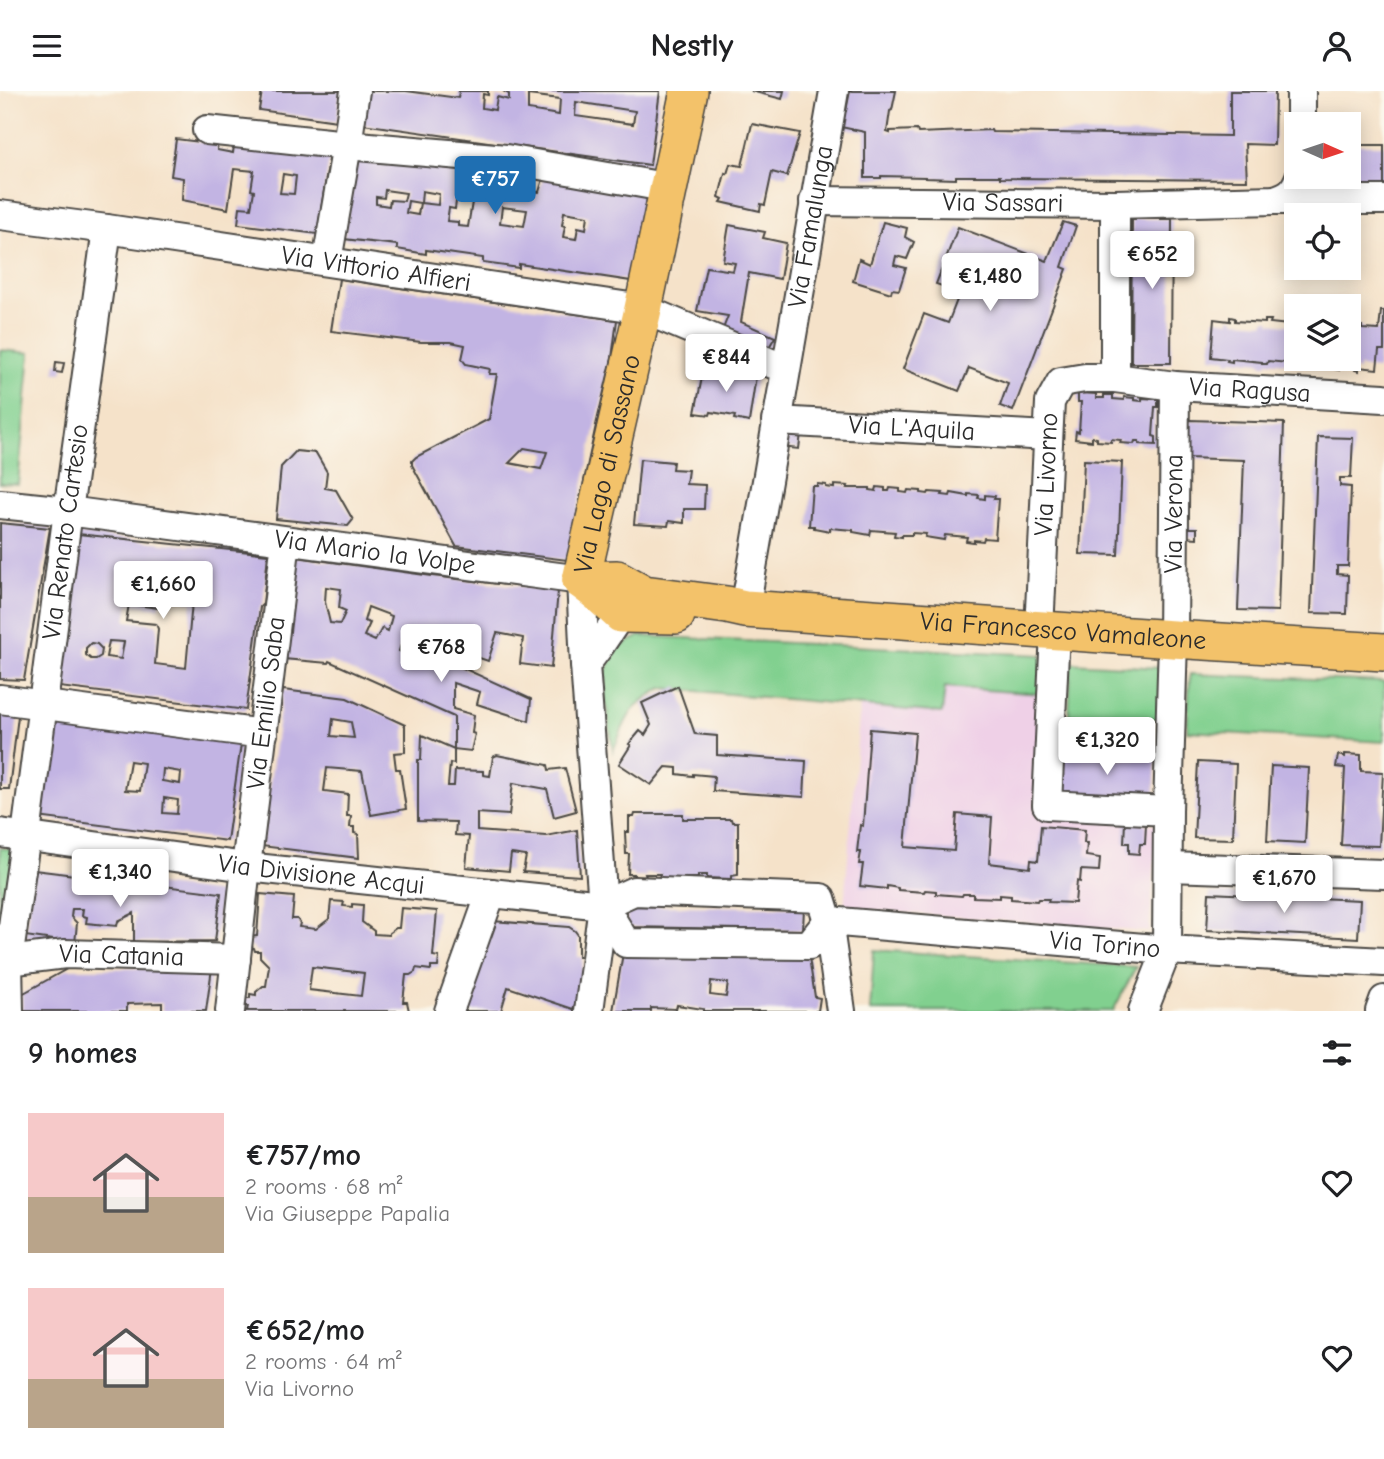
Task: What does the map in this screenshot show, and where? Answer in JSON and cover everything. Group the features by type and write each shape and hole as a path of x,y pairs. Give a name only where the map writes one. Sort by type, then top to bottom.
{"main road":[{"name":"Via Lago di Sassano","path":"581,580 670,188 689,91"},
{"path":"581,580 617,579 644,594 745,609"},
{"path":"581,580 621,614 730,616 745,609"},
{"name":"Via Francesco Vamaleone","path":"745,609 1384,652"}],"street":[{"path":"327,261 355,91"},
{"name":"Via Famalunga","path":"745,609 834,91"},
{"path":"1301,91 1301,112"},
{"path":"207,131 506,159 670,188"},
{"path":"1275,200 1289,196 1294,189"},
{"name":"Via Sassari","path":"814,201 1115,204 1384,200"},
{"path":"1115,204 1115,378"},
{"name":"Via Vittorio Alfieri","path":"0,215 643,309 785,369"},
{"name":"Via Renato Cartesio","path":"9,1011 4,959 13,834 43,705 107,229"},
{"name":"Via Livorno","path":"1115,378 1085,378 1061,382 1050,402 1047,805 1168,811"},
{"name":"Via Ragusa","path":"1115,378 1175,386 1384,398"},
{"name":"Via Verona","path":"1167,950 1175,386"},
{"name":"Via L'Aquila","path":"776,421 1048,436"},
{"name":"Via Mario la Volpe","path":"0,505 68,511 581,580"},
{"name":"Via Emilio Saba","path":"230,1011 286,541"},
{"name":"Via Lago di Sassano","path":"581,580 603,905 589,1011"},
{"path":"585,664 621,614"},
{"path":"0,699 262,734"},
{"name":"Via Divisione Acqui","path":"13,834 246,867 603,905"},
{"path":"1168,867 1384,874"},
{"path":"828,921 808,945 626,943 603,905 634,891 821,898 828,921 841,1011"},
{"path":"449,1011 491,893"},
{"name":"Via Torino","path":"828,921 1167,950 1384,962"},
{"path":"1143,1011 1167,950"},
{"name":"Via Catania","path":"4,959 65,954 236,959"},
{"path":"1380,1011 1384,1000"}],"shaded area":[{"path":"944,687 1044,695 1035,815 1158,825 1149,932 844,908 860,706 942,713"}],"green space":[{"path":"0,350 30,353 18,484 0,483"},
{"path":"640,636 1042,655 1041,694 945,687 942,713 663,688 643,700 630,713 613,751 605,696 606,670 618,647"},
{"path":"1071,663 1162,668 1160,719 1069,715"},
{"path":"1190,674 1384,682 1384,742 1187,731"},
{"path":"0,848 15,849 0,931"},
{"path":"874,950 1136,967 1113,1011 870,1011"}],"building":[{"path":"262,91 340,91 337,121 259,110"},
{"path":"365,91 406,91 458,98 459,91 488,91 488,95 483,94 482,108 495,110 497,97 509,100 509,94 503,91 660,91 650,165 362,124","holes":["528,95 560,99 559,115 528,110","576,102 635,111 633,124 575,116"]},
{"path":"751,91 784,91 782,99"},
{"path":"850,91 896,91 887,132 890,133 917,130 918,133 991,130 1230,136 1230,91 1275,91 1274,145 1245,144 1247,180 1000,176 956,176 956,179 881,176 865,178 865,132 841,127"},
{"path":"752,124 800,133 787,176 772,172 765,205 761,204 760,211 721,202 723,199 719,197 730,164 742,166"},
{"path":"236,132 331,147 317,234 238,224 240,207 251,208 254,171 234,169 228,209 182,200 183,178 171,176 176,139 217,144 217,150 233,153","holes":["283,174 296,176 294,194 280,193"]},
{"path":"1362,145 1384,145 1384,185 1362,185"},
{"path":"357,150 528,176 525,191 539,192 544,176 648,194 631,281 519,264 519,268 483,263 483,258 426,250 426,254 397,249 397,245 344,239","holes":["385,190 406,193 404,201 390,200 389,206 376,204 376,197 384,198","422,191 439,194 438,205 421,203","457,194 473,196 468,227 447,221 449,208 455,209","408,201 420,203 418,215 406,213","502,207 527,210 524,226 500,223","564,212 588,216 586,229 578,227 576,239 563,237 565,226 562,225"]},
{"path":"1132,219 1172,219 1171,363 1131,363"},
{"path":"883,222 907,228 905,237 914,242 907,259 896,256 894,265 906,268 899,290 892,289 891,293 853,281 859,259 870,264"},
{"path":"1063,222 1076,226 1062,267 1067,269 1013,411 1000,406 1008,383 969,368 959,391 903,369 924,314 948,323 960,292 936,284 958,227 1047,261"},
{"path":"729,225 765,232 763,238 786,243 780,279 749,273 741,322 775,337 768,349 723,329 728,316 697,311 706,267 733,271 735,263 723,261"},
{"path":"339,279 617,320 612,358 567,560 456,546 412,465 416,457 489,419 497,374 489,374 490,369 466,364 462,359 465,345 331,331","holes":["524,448 547,452 541,469 509,463"]},
{"path":"1381,311 1384,311 1384,350 1379,350 1377,369 1361,367 1361,326 1362,329 1379,330"},
{"path":"1230,317 1235,318 1235,321 1265,323 1265,320 1271,320 1270,323 1284,325 1284,363 1268,361 1267,364 1262,364 1232,359 1232,362 1211,357 1214,319 1230,321"},
{"path":"56,362 64,363 62,373 55,372"},
{"path":"704,367 741,377 742,374 756,376 749,422 734,419 735,416 711,412 710,415 695,413"},
{"path":"1078,393 1096,394 1096,398 1113,395 1113,399 1124,400 1124,397 1142,401 1142,398 1158,399 1153,436 1156,437 1156,445 1139,444 1139,441 1134,444 1120,443 1121,440 1111,439 1111,442 1097,441 1097,438 1092,437 1092,441 1075,439 1076,431 1079,432 1081,402 1078,402"},
{"path":"1189,420 1284,423 1278,611 1238,610 1244,460 1188,458"},
{"path":"783,431 801,433 799,449 781,447"},
{"path":"1318,437 1353,438 1351,478 1340,478 1340,486 1351,487 1348,566 1337,566 1337,574 1348,575 1347,614 1311,613"},
{"path":"296,451 316,453 327,472 325,488 336,490 353,520 348,526 276,519 281,467"},
{"path":"640,459 673,462 672,469 688,470 686,484 705,485 704,509 684,509 684,523 669,521 668,526 634,524"},
{"path":"1084,460 1122,462 1118,555 1080,554"},
{"path":"817,484 834,488 834,485 870,488 876,491 877,487 885,488 885,491 890,488 907,493 908,490 950,496 951,493 968,494 979,495 978,498 985,499 985,495 995,496 994,499 998,499 995,539 984,538 983,541 974,542 966,541 967,537 945,535 944,540 925,537 926,534 912,533 902,537 894,536 895,532 871,530 870,535 853,530 830,528 830,531 814,528 809,526 812,486"},
{"path":"0,523 50,528 24,680 0,679"},
{"path":"1186,528 1197,528 1197,538 1185,537"},
{"path":"78,534 268,554 246,710 59,687","holes":["178,565 188,566 185,601 192,602 186,668 155,664 158,629 156,624 126,621 129,604 158,608 162,586 176,587","124,566 134,567 133,581 122,580","109,641 124,642 121,659 106,657","91,643 97,644 102,649 101,656 91,659 86,655 86,648"]},
{"path":"296,557 558,591 551,668 520,664 523,638 497,633 488,661 462,652 463,649 450,644 446,656 455,660 454,664 531,699 529,721 477,704 480,692 453,683 453,709 474,715 472,733 475,734 471,751 454,749 454,717 329,661 284,659","holes":["326,587 341,589 339,608 346,611 340,624 330,623 325,602","368,607 392,616 388,631 382,628 375,641 364,636 370,623 364,621","403,638 418,644 411,657 399,651"]},
{"path":"678,686 695,734 717,736 717,755 806,761 804,797 713,791 714,776 677,774 677,768 666,767 651,785 619,764 631,745 629,744 640,731 645,735 651,725 642,703"},
{"path":"283,690 347,698 405,725 405,752 394,753 396,769 400,769 406,809 371,815 362,771 327,768 324,791 348,794 347,816 351,816 350,827 354,827 354,833 358,834 359,858 261,846","holes":["333,719 351,722 354,738 331,736"]},
{"path":"0,713 18,716 9,789 0,789"},
{"path":"52,719 241,744 227,841 37,817","holes":["130,761 144,763 140,791 125,790","163,769 181,772 180,784 162,781","164,798 178,800 177,814 163,813"]},
{"path":"870,729 915,733 905,847 954,851 957,814 992,817 989,863 1030,868 1031,860 1038,861 1041,826 1085,830 1086,856 1100,858 1099,871 1081,870 1075,903 1048,902 1049,899 1011,899 1011,896 1000,895 1000,898 973,897 973,894 936,894 936,891 898,890 887,886 887,889 860,886 863,864 859,864 861,852 857,852 860,825 863,826"},
{"path":"422,735 454,749 454,764 450,763 448,786 454,786 455,770 483,771 483,775 490,776 493,757 497,755 548,765 549,770 565,768 576,811 554,817 547,789 513,783 509,815 477,813 477,831 546,836 577,830 580,876 523,872 526,856 511,854 509,871 466,867 469,836 455,835 456,822 418,821 418,760 421,760"},
{"path":"1061,754 1156,759 1154,799 1059,794"},
{"path":"1345,754 1361,755 1361,771 1383,772 1379,846 1341,845 1345,768 1336,767 1338,755 1345,757"},
{"path":"1198,762 1236,764 1233,839 1194,838"},
{"path":"1271,766 1309,768 1305,843 1267,841"},
{"path":"635,814 683,814 683,819 731,819 732,822 738,822 738,875 731,876 731,879 707,878 707,875 698,875 698,878 659,878 660,874 634,877 634,874 628,874 629,854 626,854 625,832 629,832 629,817 634,817"},
{"path":"1125,822 1146,824 1145,844 1140,844 1139,854 1129,853 1129,843 1124,843"},
{"path":"34,870 221,893 215,941 134,942 134,913 118,921 117,926 86,923 87,917 82,916 83,909 72,909 71,917 77,923 75,943 25,936"},
{"path":"1209,893 1360,900 1358,938 1207,930"},
{"path":"260,894 294,897 292,919 297,919 299,927 316,929 329,919 331,901 344,902 343,906 363,905 362,922 374,931 374,934 389,935 399,928 401,908 437,911 433,956 439,957 438,967 431,967 431,970 416,968 415,972 406,975 403,1002 407,1002 409,1011 247,1011 248,1006 241,1006 242,998 250,998 250,994 256,995 256,992 266,986 269,966 260,957 260,951 249,946 250,937 257,936","holes":["312,967 364,973 361,996 309,990"]},
{"path":"627,906 804,907 803,930 627,927"},
{"path":"492,921 569,927 575,931 578,935 578,957 583,957 580,992 573,1009 508,987 501,1011 460,1011"},
{"path":"623,953 809,957 815,997 820,998 818,1011 703,1011 677,1005 676,1009 613,1011","holes":["711,981 728,983 726,997 710,995"]},
{"path":"212,968 206,1011 162,1011 162,1003 127,1004 127,1011 22,1011 22,994 67,969"}]}
